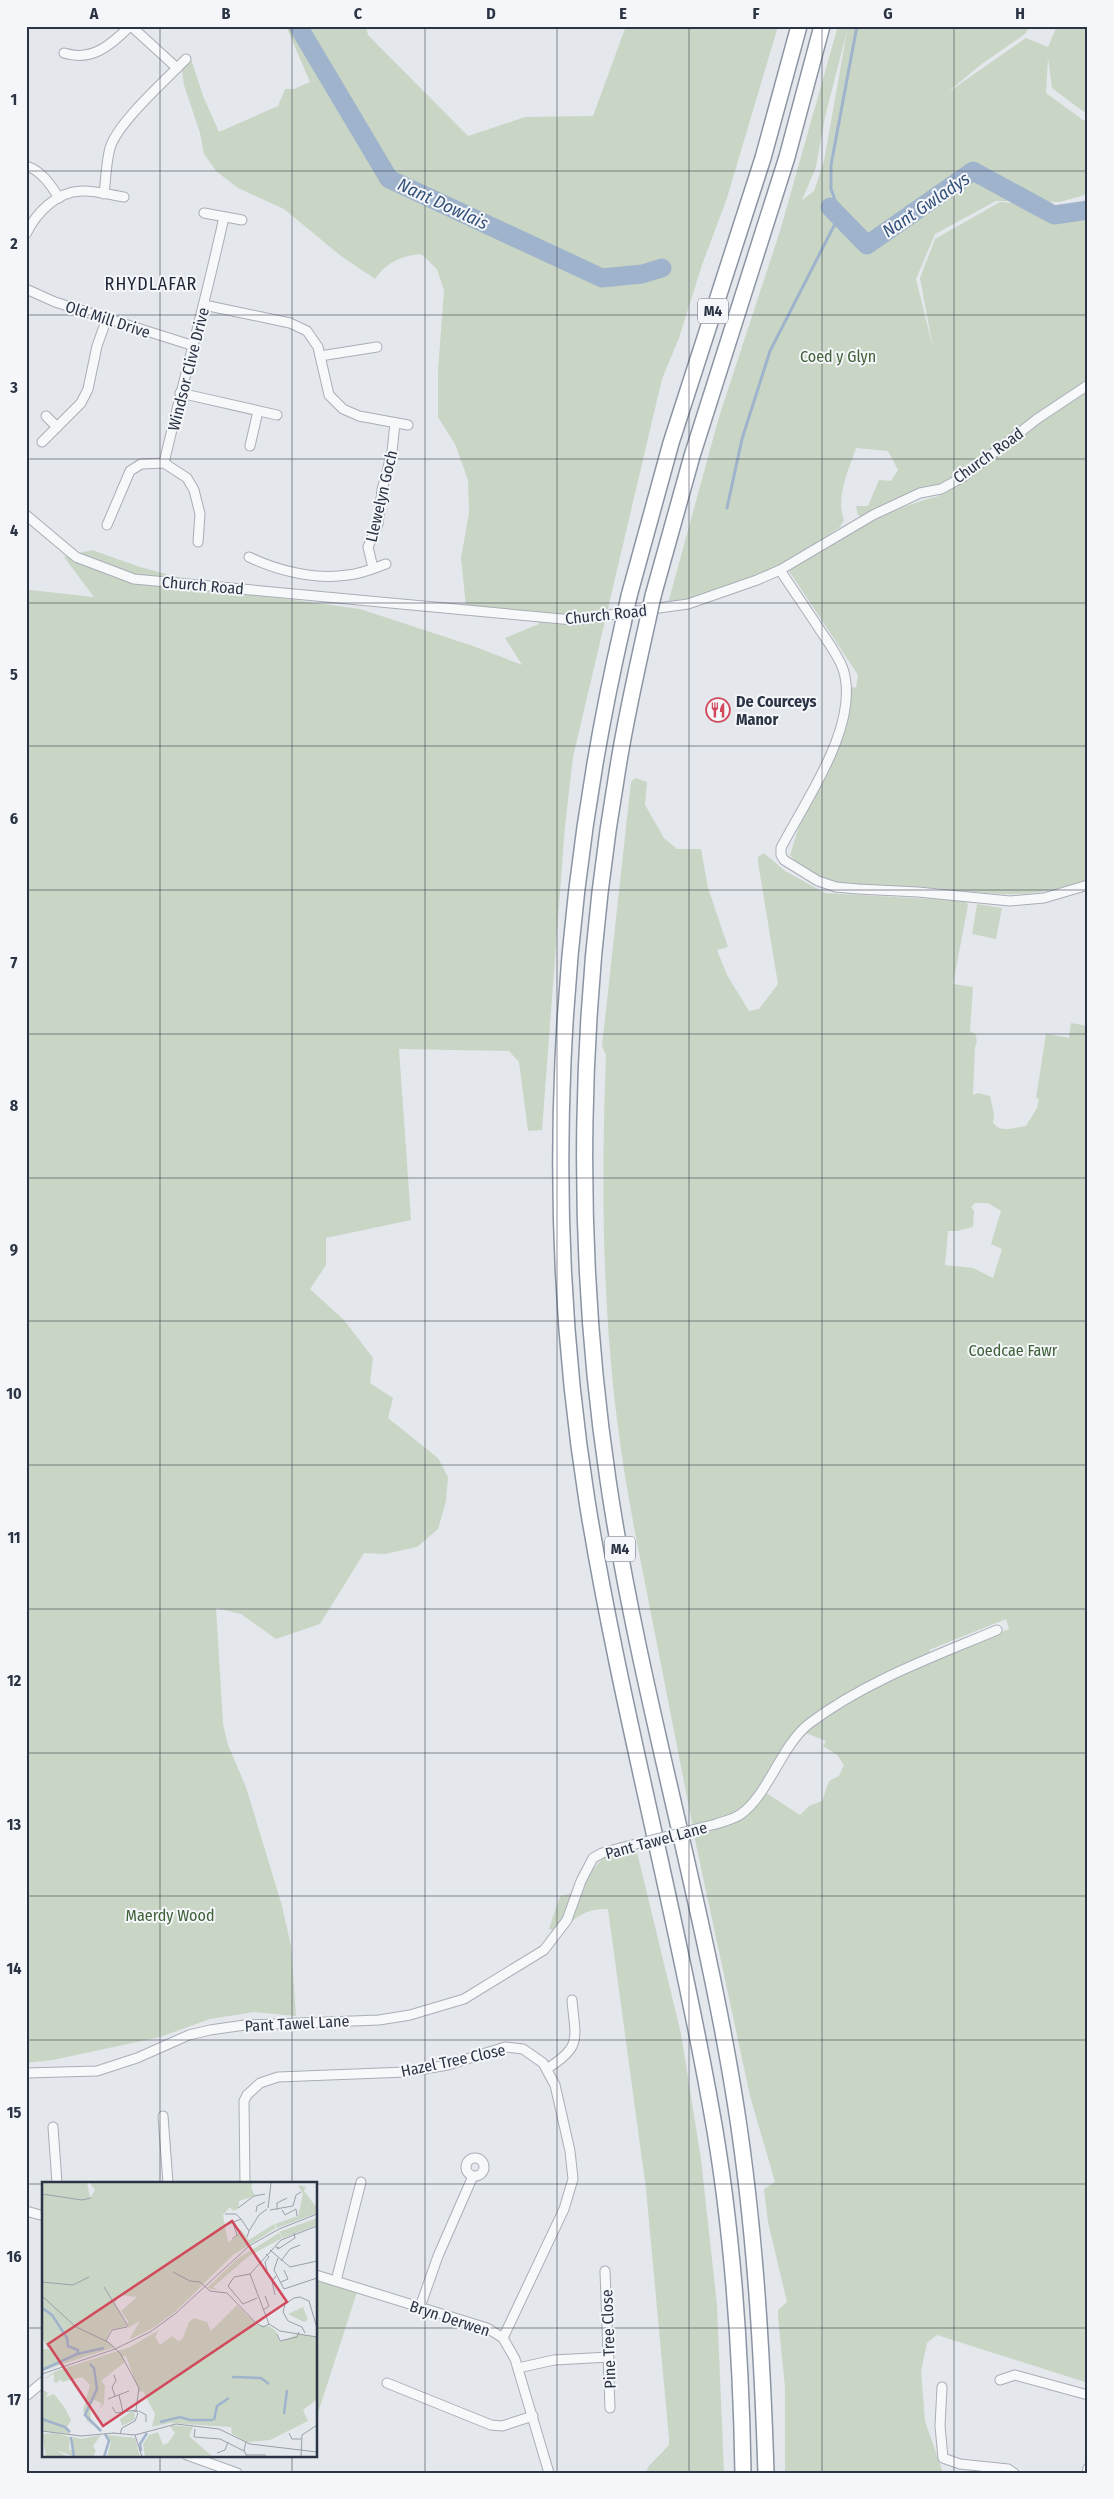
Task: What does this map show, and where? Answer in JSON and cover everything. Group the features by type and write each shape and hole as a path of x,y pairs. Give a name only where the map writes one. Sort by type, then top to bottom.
{"highway":[{"name":"M4","path":"743,2473 733,2274 712,2114 686,1973 623,1693 587,1501 574,1406 563,1255 562,1069 568,965 578,864 607,692 629,596 672,443 763,158 799,26"},
{"name":"M4","path":"766,2473 757,2288 735,2104 710,1976 634,1627 608,1478 595,1377 589,1280 585,1150 589,1034 598,922 618,767 652,596 692,456 787,157 822,26"}],"street":[{"path":"64,53 77,57 102,52 131,26 177,68"},
{"path":"104,194 110,148 117,135 132,115 186,59"},
{"path":"26,166 33,168 48,181 59,198"},
{"path":"26,234 45,206 59,198 82,191 124,197"},
{"path":"204,213 242,220"},
{"name":"Windsor Clive Drive","path":"164,463 191,345 204,305 224,217"},
{"name":"Old Mill Drive","path":"26,289 55,302 191,345"},
{"path":"204,305 290,323 306,331 318,347 329,395 343,409 359,416 408,424"},
{"path":"42,442 81,403 88,388 97,346 107,318"},
{"path":"320,356 377,347"},
{"name":"Church Road","path":"26,515 76,557 134,579 573,620 688,604 710,598 780,570 872,515 920,493 940,489 963,477 1037,419 1088,385"},
{"path":"180,393 277,416"},
{"path":"250,446 258,411"},
{"path":"46,416 57,427"},
{"name":"Llewelyn Goch","path":"373,568 368,547 378,524 382,490 392,452 395,423"},
{"path":"107,525 130,471 141,464 164,463 187,478 194,490 200,514 198,542"},
{"path":"249,557 282,570 320,576 348,576 386,564"},
{"path":"780,570 835,653 843,669 847,700 836,739 818,780 780,848 784,860 818,881 836,887 858,889 944,894 1010,901 1044,898 1088,885"},
{"name":"Pant Tawel Lane","path":"26,2073 97,2071 137,2058 190,2035 210,2030 245,2025 379,2020 410,2015 464,1999 544,1950 567,1920 581,1881 593,1858 602,1853 733,1819 750,1805 792,1742 809,1724 855,1694 932,1655 997,1630"},
{"path":"503,2338 564,2209 573,2180 574,2171 559,2098 548,2068 566,2056 574,2045 572,2000"},
{"name":"Hazel Tree Close","path":"245,2182 244,2101 251,2090 267,2080 278,2077 406,2072 448,2065 505,2046 530,2053 548,2068"},
{"path":"163,2116 168,2182"},
{"path":"53,2127 57,2182"},
{"path":"420,2307 438,2256 474,2176"},
{"path":"336,2281 361,2182"},
{"path":"26,2211 42,2215"},
{"name":"Pine Tree Close","path":"606,2271 610,2408"},
{"name":"Bryn Derwen","path":"318,2276 487,2328 503,2338 512,2350 549,2473"},
{"path":"518,2368 554,2360 609,2357"},
{"path":"1000,2380 1015,2375 1088,2395"},
{"path":"26,2396 42,2383"},
{"path":"387,2383 496,2426 532,2416"},
{"path":"942,2387 940,2426 943,2458 989,2471 1008,2469 1014,2473"},
{"path":"190,2456 237,2473"},
{"path":"1086,2473 1088,2468"}],"green space":[{"name":"Maerdy Wood","path":"286,26 366,26 368,35 468,136 525,117 593,116 626,26 778,26 727,198 702,265 679,338 662,379 573,757 565,826 542,1130 528,1131 519,1062 509,1051 399,1049 411,1220 326,1238 326,1265 310,1289 344,1320 373,1358 370,1383 393,1398 388,1418 438,1458 448,1477 446,1501 438,1529 417,1547 385,1554 364,1553 320,1624 276,1639 241,1614 216,1608 223,1724 228,1745 246,1787 282,1906 291,1946 296,2016 254,2012 210,2019 160,2037 53,2060 26,2063 26,585 30,590 94,597 64,557 92,550 140,567 229,591 360,609 473,646 522,665 505,638 539,624 532,612 466,607 461,558 469,513 468,480 455,444 438,417 438,370 444,291 437,269 421,254 414,255 401,258 390,264 375,279 341,256 284,209 238,188 216,171 204,154 200,133 184,85 181,63 191,59 203,96 219,132 278,106 285,89 294,89 310,82"},
{"name":"Coed y Glyn","path":"838,26 1030,26 1025,34 979,66 947,93 1026,38 1048,47 1057,26 1088,26 1088,115 1052,88 1048,58 1046,93 1083,120 1088,120 1088,194 1060,202 996,201 935,234 916,279 933,348 920,278 935,239 1000,202 1062,207 1088,202 1088,881 1046,891 1020,894 932,888 876,887 838,882 820,877 804,868 790,855 801,820 836,739 846,685 856,688 858,675 789,571 842,537 879,517 939,496 940,489 865,519 858,515 856,506 868,506 879,480 891,481 898,470 888,451 856,448 842,493 841,502 844,520 840,527 787,562 786,566 667,607 719,417 780,231","holes":["847,31 824,161 814,191 802,200 816,167 825,117"]},
{"name":"Coedcae Fawr","path":"635,778 647,782 645,805 664,838 677,849 701,849 708,888 728,947 717,950 727,975 749,1011 759,1009 778,984 758,862 758,857 764,853 785,871 825,893 966,901 968,905 953,984 973,987 970,1032 975,1033 977,1041 975,1047 973,1095 978,1093 990,1096 994,1114 993,1123 1000,1128 1008,1129 1026,1126 1037,1108 1039,1099 1036,1098 1046,1034 1069,1038 1071,1023 1088,1026 1088,2383 937,2335 927,2343 921,2371 925,2421 943,2473 785,2473 785,2388 778,2310 787,2302 768,2222 764,2189 775,2182 750,2096 694,1835 704,1831 693,1827 639,1553 627,1487 614,1394 604,1249 603,1200 606,1055 602,1046 631,782","holes":["975,1203 988,1203 1001,1211 991,1244 1002,1249 993,1278 973,1268 945,1265 948,1231 973,1227 974,1211 971,1207","1006,1619 1009,1629 934,1660 929,1650","801,1731 826,1741 823,1746 837,1755 844,1765 839,1776 829,1781 822,1801 809,1806 800,1815 763,1791"]},
{"path":"977,904 1002,908 996,939 972,934"},
{"path":"636,1848 681,2034 701,2159 717,2305 724,2473 646,2473 648,2467 669,2445 669,2438 646,2189 608,1909 588,1912 571,1922 560,1932 549,1929 560,1896 573,1893 608,1852"},
{"path":"318,2282 357,2292 318,2413"}],"waterway":[{"name":"Nant Dowlais","path":"298,26 389,179 602,278 642,274 662,268"},
{"path":"727,508 742,439 770,351 840,214 831,189 831,165 857,26"},
{"name":"Nant Gwladys","path":"830,207 867,245 973,171 1054,215 1088,210"}],"place":[{"name":"De Courceys Manor","path":"718,710"}],"district":[{"name":"RHYDLAFAR","path":"151,284"}]}
